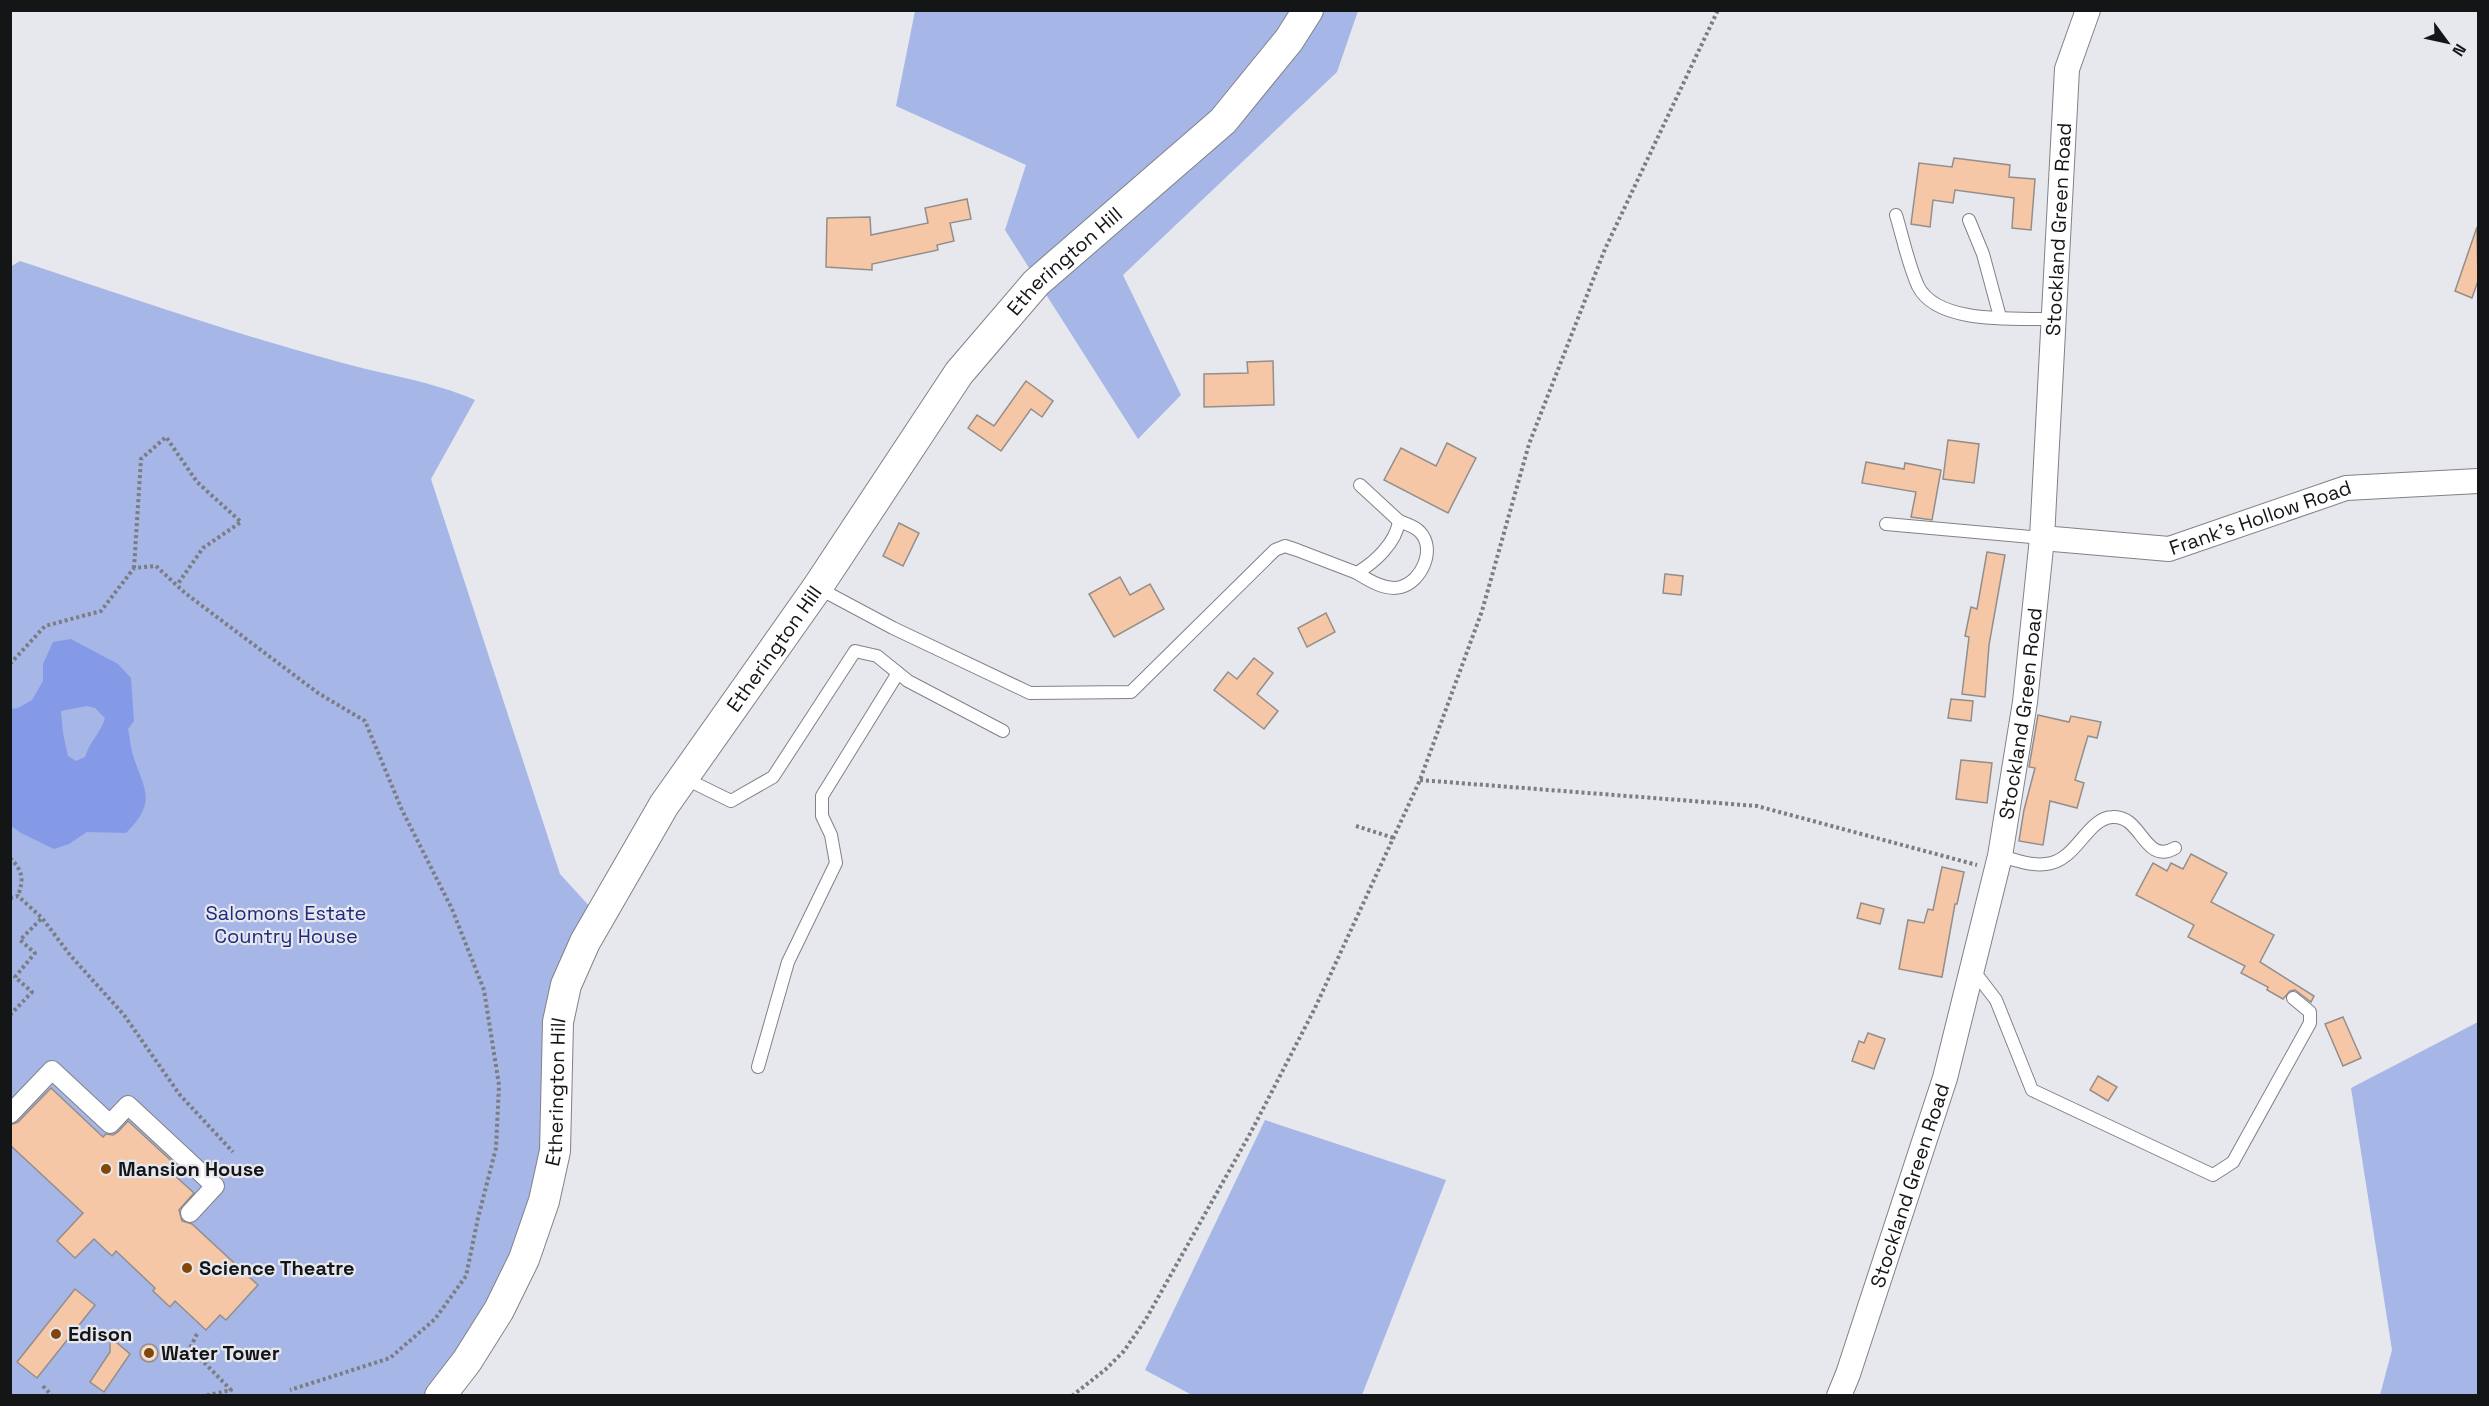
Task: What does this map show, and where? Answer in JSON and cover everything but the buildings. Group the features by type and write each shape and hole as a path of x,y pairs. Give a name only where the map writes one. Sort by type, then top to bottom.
{"street":[{"name":"Etherington Hill","path":"440,1395 468,1361 524,1259 544,1201 555,1151 558,1022 566,985 585,942 664,805 816,588 959,373 1028,292 1222,121 1289,40 1308,10"},
{"name":"Stockland Green Road","path":"1839,1395 1848,1374 1945,1078 1999,863 2025,702 2042,538 2067,69 2088,10"},
{"name":"Frank's Hollow Road","path":"2042,538 2169,549 2346,488 2478,481"},
{"path":"15,1106 52,1070 110,1124 128,1105 215,1186 190,1213"}],"lane":[{"path":"1896,214 1919,288 1937,306 1954,312 2054,319"},
{"path":"1969,220 1983,254 2000,317"},
{"path":"816,588 893,628 1030,693 1131,692 1275,550 1285,546 1297,549 1357,573 1373,583 1389,587 1402,587 1417,575 1426,560 1426,544 1423,535 1416,528 1399,521 1360,485"},
{"path":"1357,573 1384,552 1398,528 1399,521"},
{"path":"1886,524 2042,538"},
{"path":"683,777 731,801 772,777 855,651 877,656 908,681 1003,731"},
{"path":"759,1067 788,962 836,863 831,835 822,816 822,796 898,674"},
{"path":"1999,863 2046,864 2061,860 2077,847 2091,829 2110,816 2130,822 2140,831 2144,842 2150,848 2161,852 2175,848"},
{"path":"1973,970 1996,1000 2032,1090 2213,1175 2233,1162 2310,1023 2310,1012 2293,998"}],"path":[{"path":"1072,1395 1107,1370 1124,1351 1146,1319 1257,1122 1315,1008 1419,780 1482,611 1529,444 1605,249 1718,10"},
{"path":"10,664 45,626 101,611 134,568 141,459 166,437 197,482 241,522 203,548 177,585"},
{"path":"134,568 156,566 177,585 318,693 365,721 402,810 452,909 484,990 497,1074 496,1148 466,1276 435,1319 390,1359 291,1390"},
{"path":"1419,780 1757,806 1999,863"},
{"path":"1356,826 1394,838"},
{"path":"10,858 22,871 22,883 18,896"},
{"path":"10,898 18,896"},
{"path":"18,896 42,918 70,955 124,1015 180,1095 233,1152"},
{"path":"10,1015 32,992 15,977 36,953 20,940 42,918"},
{"path":"197,1334 190,1348 231,1390 204,1395"},
{"path":"43,1386 52,1395"}],"green space":[{"path":"915,11 1358,11 1337,72 1123,275 1181,395 1138,439 1005,230 1026,165 896,106"},
{"name":"Salomons Estate Country House","path":"20,261 258,339 356,367 425,383 475,400 431,479 560,874 592,909 540,1176 512,1257 450,1368 424,1395 11,1396 10,267"},
{"path":"2478,1022 2478,1395 2380,1395 2392,1350 2351,1088"},
{"path":"1265,1120 1446,1180 1362,1395 1192,1395 1145,1370"}],"shaded area":[{"path":"71,639 118,664 131,678 134,721 128,729 132,752 146,794 142,812 126,833 87,832 69,844 54,849 11,826 11,709 18,708 32,700 43,681 43,664 53,642","holes":["87,706 95,708 105,718 85,757 76,761 68,756 61,711"]}],"place":[{"name":"Mansion House","path":"106,1169"},
{"name":"Science Theatre","path":"187,1268"},
{"name":"Edison","path":"56,1334"},
{"name":"Water Tower","path":"149,1353"}]}
